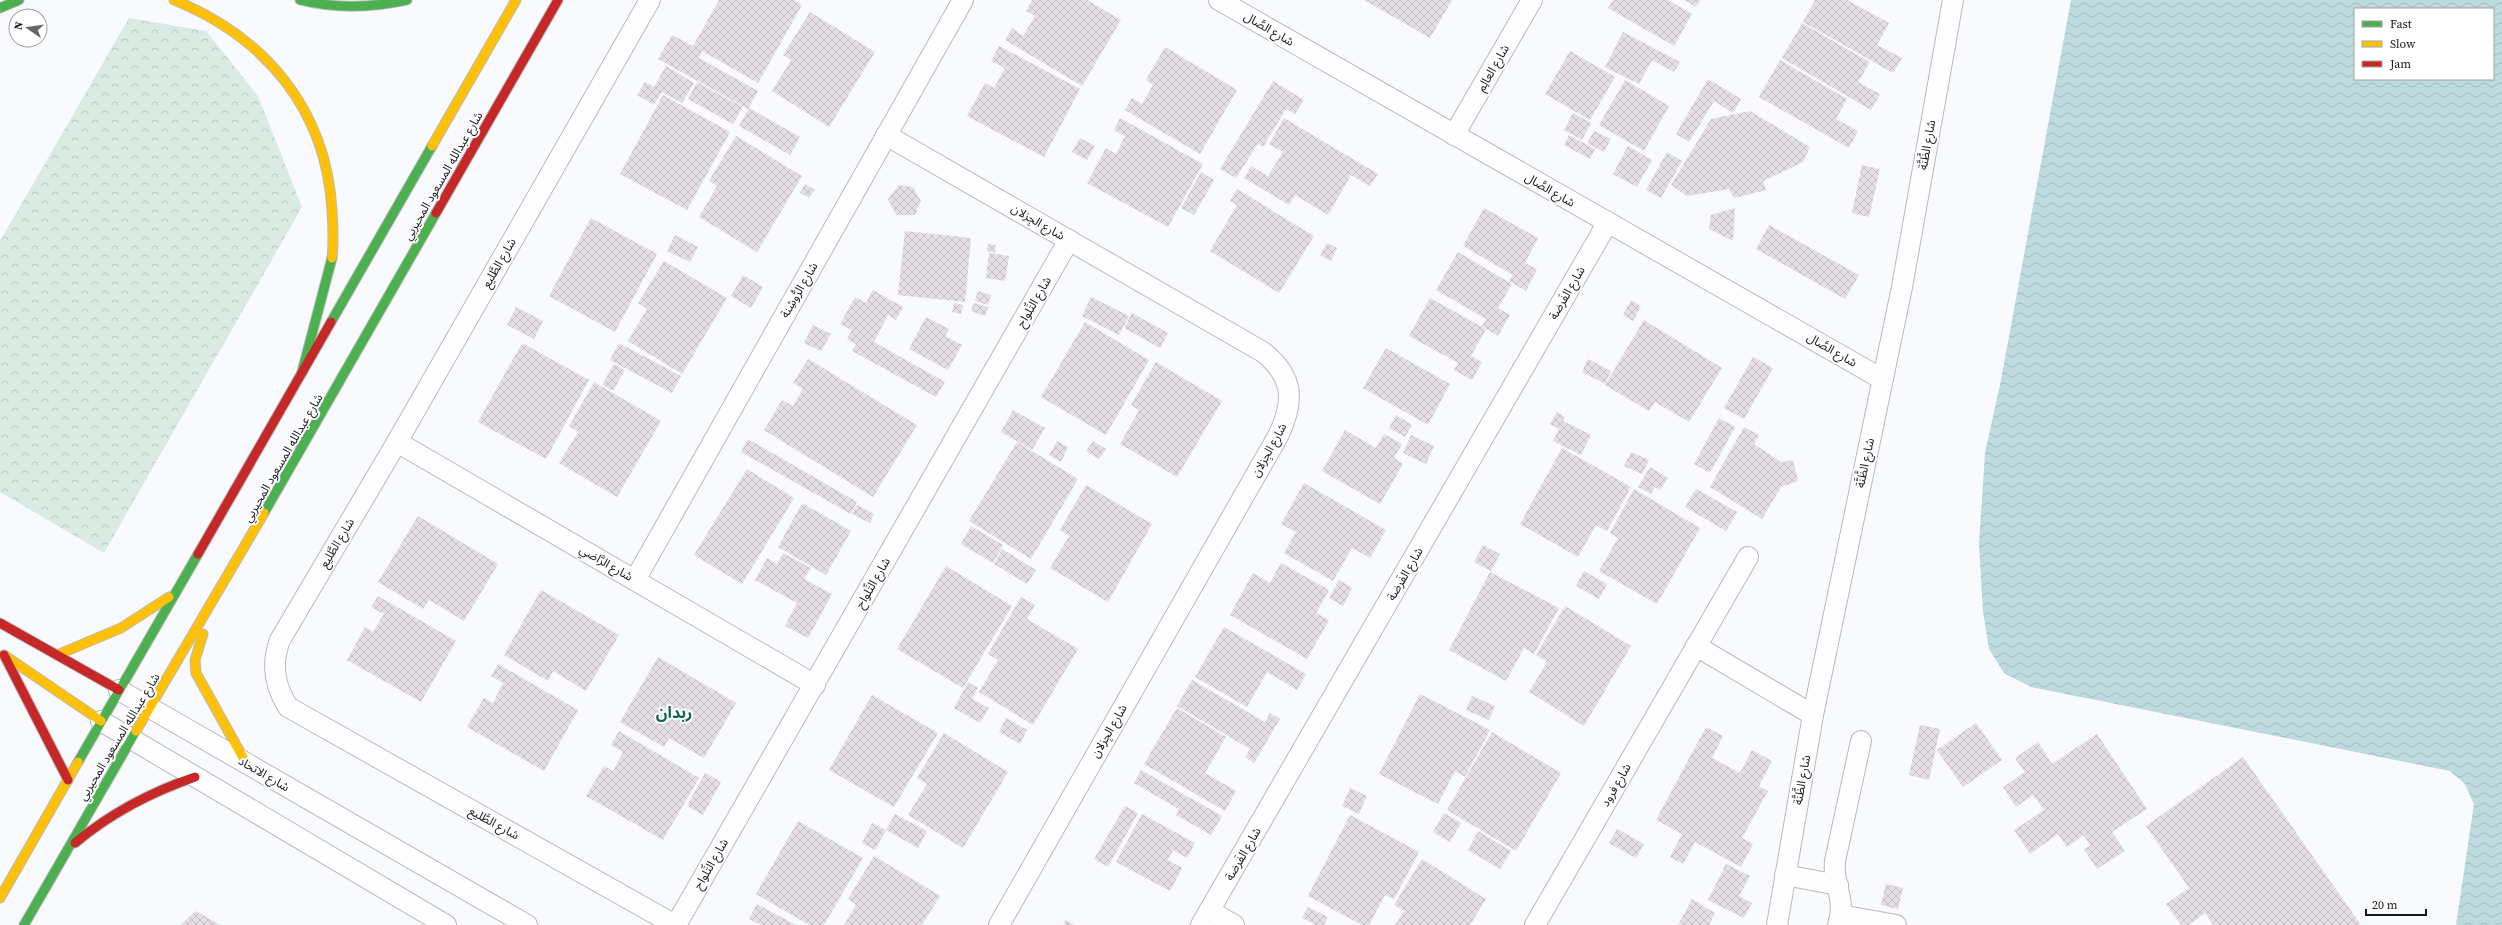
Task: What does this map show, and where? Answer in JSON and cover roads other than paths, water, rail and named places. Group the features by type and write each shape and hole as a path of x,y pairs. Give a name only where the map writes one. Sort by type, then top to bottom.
{"main road":[{"path":"0,8 19,0"},
{"path":"174,0 195,7 248,40 280,72 314,126 330,178 334,241 324,295 302,372"},
{"path":"300,0 336,6 368,6 407,0"},
{"name":"شارع عبدالله المسعود المحيربي","path":"0,898 516,0"},
{"name":"شارع عبدالله المسعود المحيربي","path":"24,925 131,738 214,601 558,0"},
{"path":"57,655 122,628 147,613 176,591"},
{"path":"214,601 198,648 196,673 246,764"},
{"name":"شارع الاتحاد","path":"0,623 119,690"},
{"path":"2,654 102,721"},
{"path":"2,654 51,742 68,780"},
{"path":"64,854 88,832 116,813 171,786 195,777"}],"street":[{"name":"شارع الطَّليع","path":"650,0 396,442 280,640 276,651 274,675 282,697 288,707 675,925"},
{"name":"شارع الرُّوشِنة","path":"635,580 963,0"},
{"name":"شارع الصَّال","path":"1219,0 1882,379"},
{"name":"شارع العالِم","path":"1454,135 1532,0"},
{"name":"شارع الظَّنَّة","path":"1777,925 1813,715 1902,287 1953,0"},
{"name":"شارع الجِزلان","path":"886,135 1263,352 1276,362 1283,372 1287,383 1289,406 1286,418 1278,436 999,925"},
{"name":"شارع الفَرضة","path":"1205,918 1608,222"},
{"name":"شارع التِّلواح","path":"675,925 815,685 1069,240"},
{"name":"شارع الرَّاضي","path":"396,442 815,685"},
{"name":"شارع فرود","path":"1535,925 1748,557"},
{"path":"1696,646 1813,715"},
{"name":"شارع الاتحاد","path":"119,690 527,925"},
{"path":"102,721 446,925"},
{"path":"1861,741 1835,861 1835,873 1841,895 1839,920 1896,925"},
{"path":"1786,875 1838,885"},
{"path":"1205,918 1234,925"}],"water":[{"path":"2071,0 2502,0 2502,925 2456,925 2474,804 2465,784 2450,771 2031,687 2004,673 1989,649 1983,611 1979,544 1985,453 2001,380"}],"district":[{"name":"ربدان","path":"674,712"}]}
